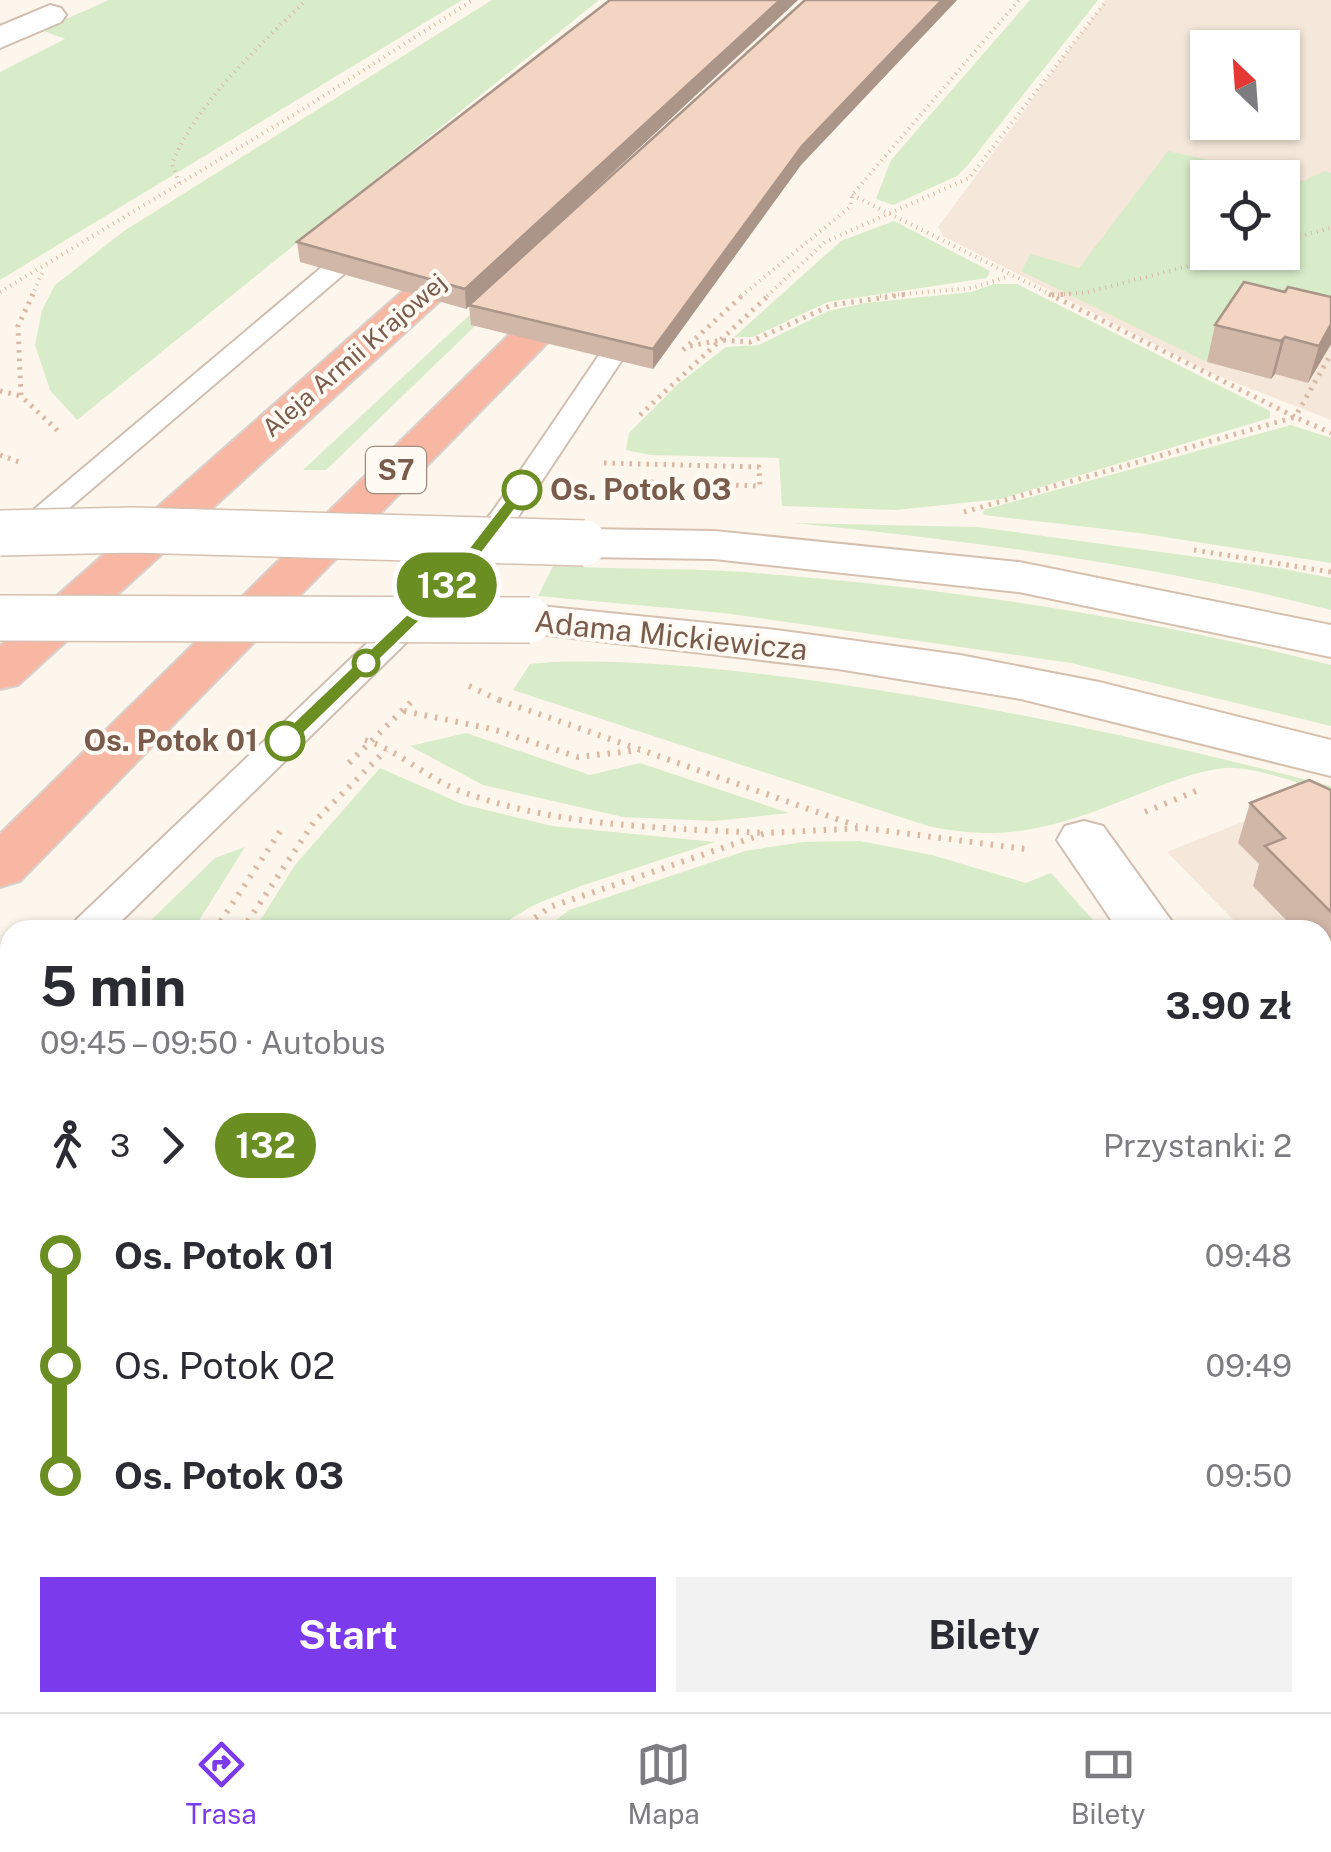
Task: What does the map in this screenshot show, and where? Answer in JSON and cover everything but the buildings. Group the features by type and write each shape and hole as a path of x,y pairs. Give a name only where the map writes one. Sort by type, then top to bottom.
{"highway":[{"name":"Aleja Armii Krajowej","path":"0,673 508,219"},
{"name":"S7","path":"0,866 617,250"}],"street":[{"path":"0,38 50,15"},
{"path":"0,533 133,530 714,544 1019,578 1331,641"},
{"name":"Adama Mickiewicza","path":"0,618 530,620 720,638 904,662 1025,683 1331,758"},
{"path":"1084,840 1142,920"}],"lane":[{"path":"0,552 394,219"},
{"path":"99,920 453,579 504,516 648,299"}],"path":[{"path":"180,183 172,163 203,108 306,0"},
{"path":"0,292 472,0"},
{"path":"674,360 850,207 852,195 1019,0"},
{"path":"633,422 825,242 969,178 1107,0"},
{"path":"852,195 1331,433"},
{"path":"1300,237 1331,228"},
{"path":"1051,295 1088,292 1190,266"},
{"path":"21,396 18,326 44,268"},
{"path":"687,346 721,340 750,342 832,305 880,296 972,288 1012,276"},
{"path":"958,513 1294,417 1331,354"},
{"path":"0,391 21,396 61,431 48,442"},
{"path":"608,462 615,448"},
{"path":"0,455 22,462 35,452"},
{"path":"592,466 608,462 760,467 760,486 649,482"},
{"path":"500,700 864,828"},
{"path":"389,710 492,729 578,757 642,750"},
{"path":"360,739 457,790 512,806 618,827 766,832 864,828 919,836"},
{"path":"249,920 314,822 386,750"},
{"path":"532,920 550,907 766,832"}],"shaded area":[{"path":"1106,0 1331,0 1331,420 1213,374 943,236 938,227"},
{"path":"1295,801 1331,817 1331,920 1233,920 1167,852"}],"green space":[{"path":"109,0 462,0 0,280 0,72 65,39 41,30"},
{"path":"492,0 599,0 77,420 50,390 35,345 42,310 55,285 124,231"},
{"path":"1030,0 1098,0 957,176 893,205 876,199 891,160"},
{"path":"1168,151 1209,160 1190,160 1190,270 1300,270 1300,180 1324,171 1331,173 1331,306 1207,362 1021,271 1031,254 1079,268"},
{"path":"894,221 990,271 987,278 828,302 753,337 734,337 841,241"},
{"path":"994,284 1017,284 1270,411 1270,418 1001,499 896,510 782,506 779,458 650,455 626,450 629,433 678,384 726,347 759,345 828,311 865,303 971,292"},
{"path":"476,309 475,326 326,470 303,470"},
{"path":"1291,425 1331,438 1331,563 1139,533 984,515 983,510"},
{"path":"794,523 977,527 1284,569 1331,578 1331,610 1199,580 1064,556"},
{"path":"553,566 743,572 891,586 1039,606 1186,632 1331,665 1331,726 1071,663 724,613 538,596"},
{"path":"530,664 688,666 888,692 1143,741 1331,786 1331,792 1263,773 1225,768 1191,775 1035,829 957,831 928,826 513,690"},
{"path":"466,733 590,775 640,763 789,813 714,821 623,817 483,785 410,746"},
{"path":"380,768 462,804 552,826 715,842 581,886 509,920 260,920 295,865"},
{"path":"860,841 932,855 1026,883 1051,873 1093,920 556,920 569,910 745,851 803,842"},
{"path":"245,847 199,920 151,920 215,858"}],"bus line":[{"name":"132","path":"285,741 453,579 522,490"}],"place":[{"name":"Os. Potok 03","path":"522,490"},
{"name":"Os. Potok 01","path":"285,741"}]}
